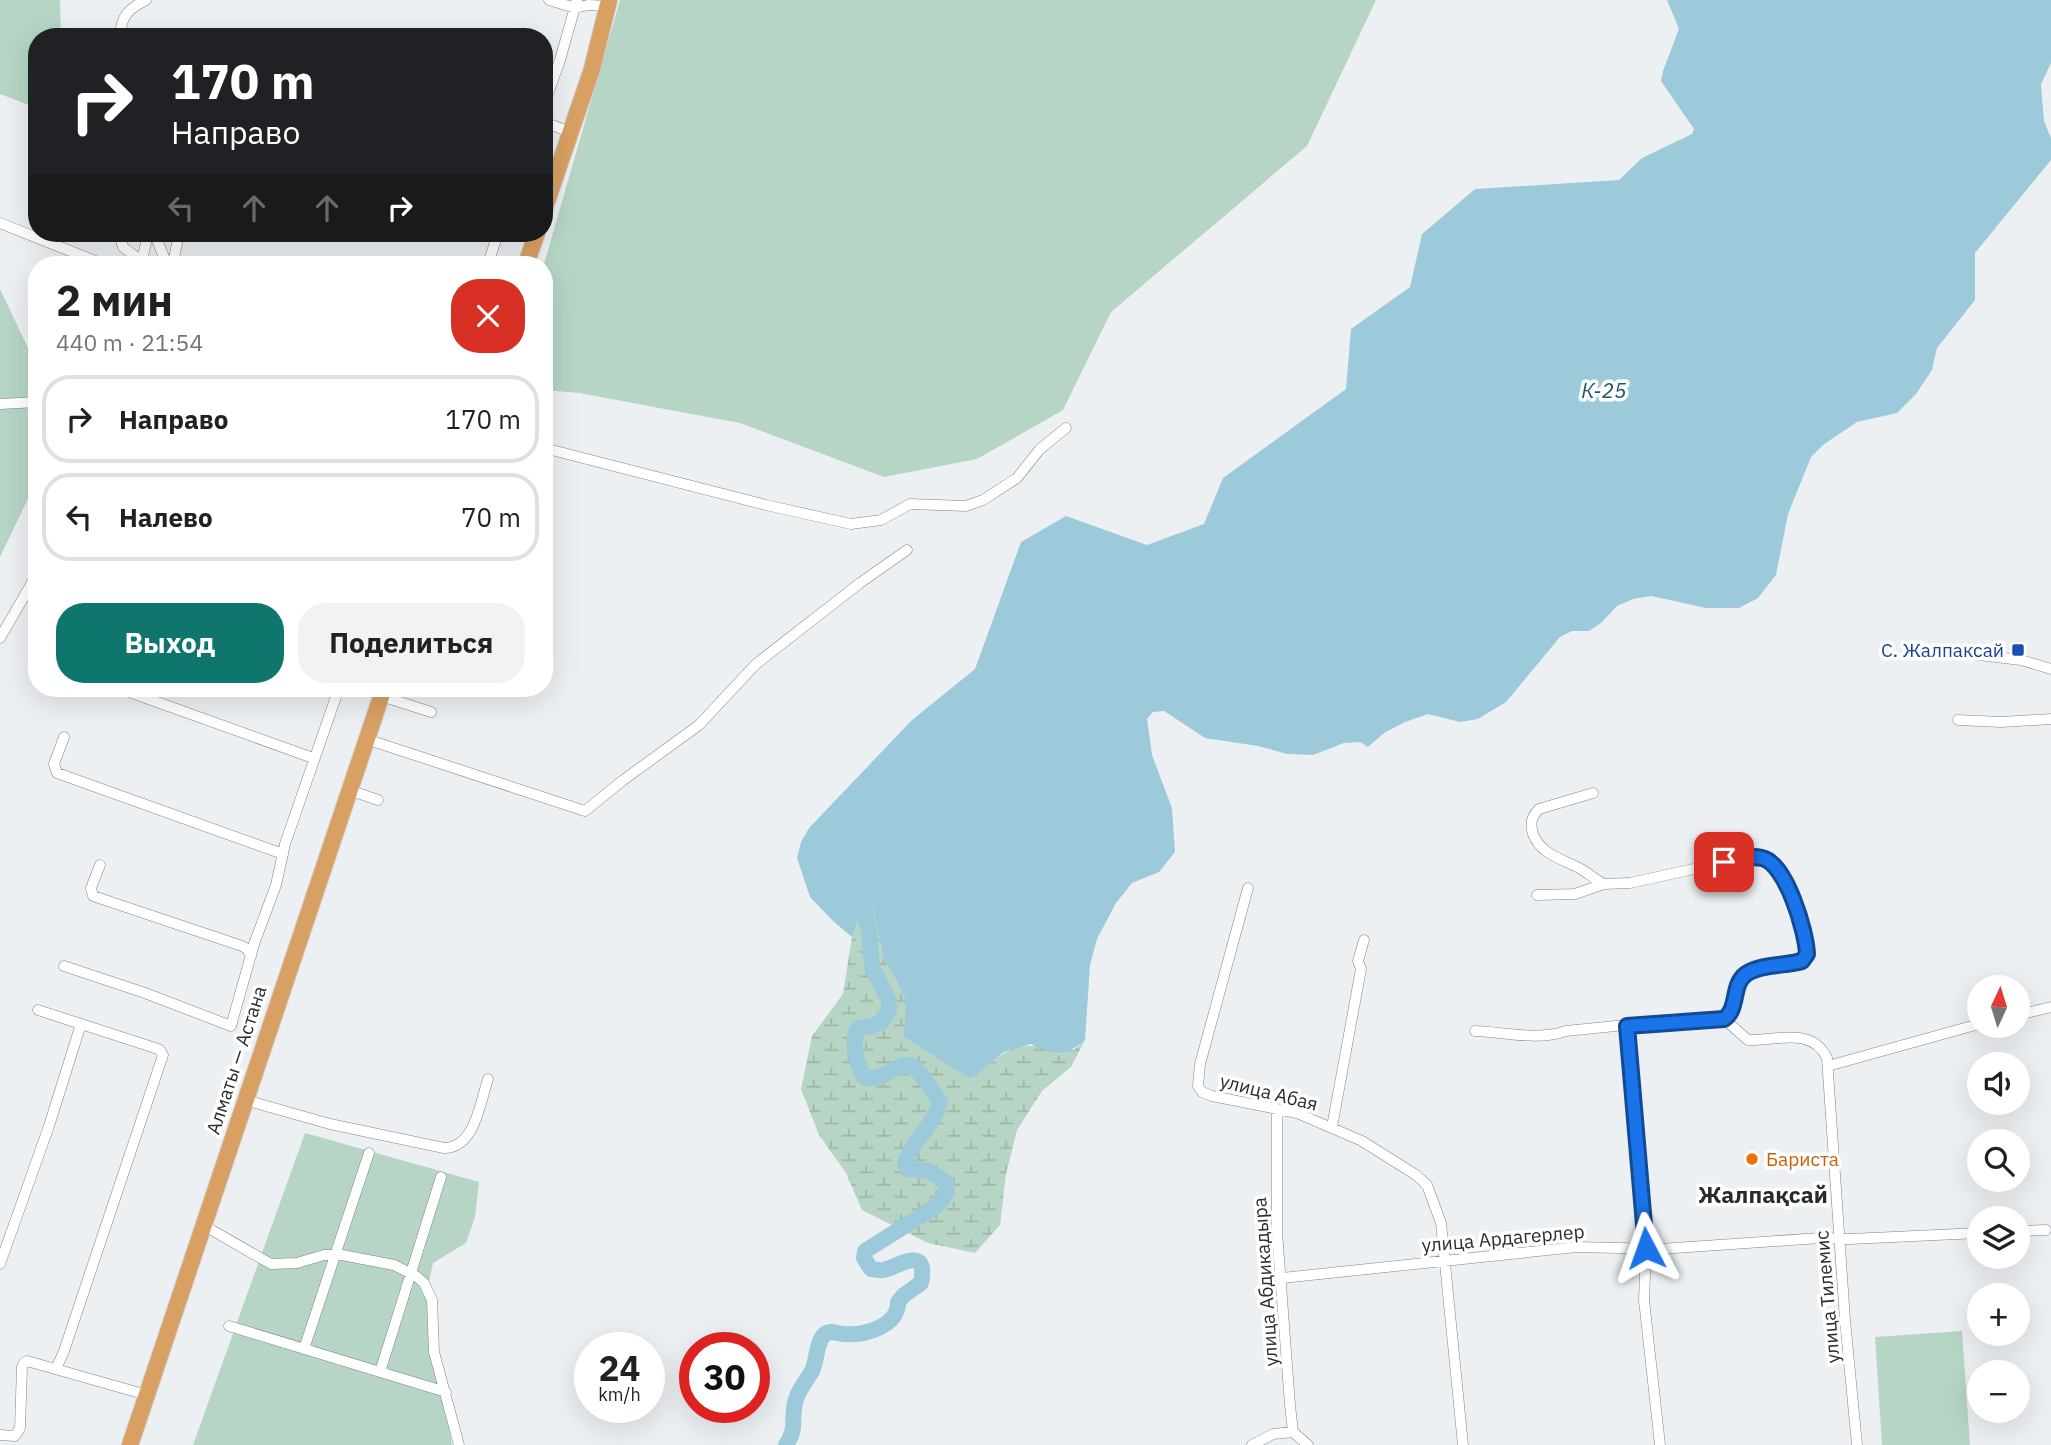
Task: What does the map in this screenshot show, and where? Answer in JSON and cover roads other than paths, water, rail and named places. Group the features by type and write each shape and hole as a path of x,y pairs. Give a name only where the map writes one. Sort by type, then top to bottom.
{"highway":[{"path":"553,183 592,69 609,3"},
{"name":"Алматы — Астана","path":"130,1445 380,697"}],"street":[{"path":"549,0 588,5 609,3"},
{"path":"121,28 126,12 141,1"},
{"path":"553,80 576,4"},
{"path":"553,125 570,132"},
{"path":"0,223 28,234"},
{"path":"48,242 83,256"},
{"path":"122,242 123,247 134,256"},
{"path":"0,404 28,402"},
{"path":"553,450 851,524 881,520 910,504 966,506 983,500 1017,478 1040,449 1066,428"},
{"path":"366,739 585,811 699,725 756,664 906,550"},
{"path":"0,638 28,590"},
{"path":"1979,655 2021,660 2051,669"},
{"path":"140,697 313,758"},
{"path":"64,966 231,1026 313,758 336,697"},
{"path":"394,697 430,712"},
{"path":"1958,720 2001,722 2051,719"},
{"path":"64,737 54,764 57,773 283,854"},
{"path":"349,790 378,800"},
{"path":"1593,793 1539,809 1531,821 1531,828 1536,841 1545,852 1583,870 1604,884"},
{"path":"1475,1031 1540,1037 1566,1031 1724,1019 1731,1012 1737,987 1746,974 1802,961 1807,954 1801,923 1792,899 1770,862 1763,858 1748,857 1630,883 1604,884 1576,894 1537,895"},
{"path":"100,865 91,888 93,896 242,946 251,956"},
{"name":"улица Абая","path":"1248,888 1197,1081 1202,1092 1212,1096 1297,1113 1332,1127 1385,1154 1427,1185 1441,1223 1463,1445"},
{"path":"1332,1127 1361,970 1359,953 1364,940"},
{"path":"2030,1012 2051,1007"},
{"path":"38,1010 160,1050 163,1060 56,1369"},
{"name":"улица Тилемис","path":"1724,1019 1748,1040 1810,1038 1824,1051 1828,1066 1839,1238 1857,1445"},
{"path":"0,1264 49,1126 81,1024"},
{"path":"1627,1026 1646,1248 1644,1300 1660,1445"},
{"path":"1828,1066 1967,1027"},
{"path":"245,1100 330,1124 453,1148 467,1137 488,1079"},
{"name":"улица Абдикадыра","path":"1277,1108 1277,1232 1293,1432"},
{"path":"304,1349 369,1153"},
{"path":"380,1372 441,1177"},
{"path":"203,1225 271,1264 296,1263 334,1255 379,1261 410,1272 424,1283 432,1300 434,1352 459,1445"},
{"path":"2030,1231 2046,1230"},
{"name":"улица Ардагерлер","path":"1282,1278 1577,1247 1646,1248 1967,1233"},
{"path":"229,1326 446,1392"},
{"path":"0,1434 16,1440 20,1428 23,1363 56,1369 147,1395"},
{"path":"1252,1445 1273,1434 1293,1432 1308,1445"}],"water":[{"name":"К-25","path":"1667,0 2051,0 2051,63 2041,84 2044,121 2051,138 2051,160 1975,253 1975,300 1937,348 1932,370 1916,394 1897,413 1857,422 1823,445 1811,457 1788,514 1776,575 1758,598 1739,608 1706,608 1651,596 1633,599 1617,606 1589,631 1572,631 1560,637 1506,702 1478,719 1460,722 1428,714 1384,733 1368,747 1360,742 1344,743 1313,755 1287,754 1258,746 1205,738 1164,711 1153,712 1147,719 1152,755 1172,808 1175,852 1159,872 1132,883 1116,903 1097,939 1090,965 1085,1040 1071,1050 1059,1053 1031,1044 1004,1052 971,1079 904,1037 906,1001 884,960 869,890 852,937 810,897 797,858 801,842 809,828 912,720 975,669 1021,542 1066,516 1147,545 1204,524 1223,478 1346,389 1351,329 1410,287 1422,234 1475,189 1619,180 1642,158 1692,134 1694,129 1661,81 1679,29"}],"waterway":[{"path":"786,1445 792,1431 796,1398 812,1371 819,1343 824,1335 831,1332 861,1333 879,1328 893,1317 898,1302 904,1295 921,1283 922,1271 916,1261 883,1270 871,1269 864,1258 865,1251 935,1207 947,1190 946,1182 929,1171 907,1169 905,1163 933,1118 940,1101 910,1065 872,1078 864,1077 857,1059 855,1040 858,1028 881,1022 889,1010 889,1001 872,967 864,909 875,871"}],"place":[{"name":"С. Жалпаксай","path":"2018,650"},
{"name":"Бариста","path":"1752,1159"}],"district":[{"name":"Жалпақсай","path":"1763,1195"}]}
